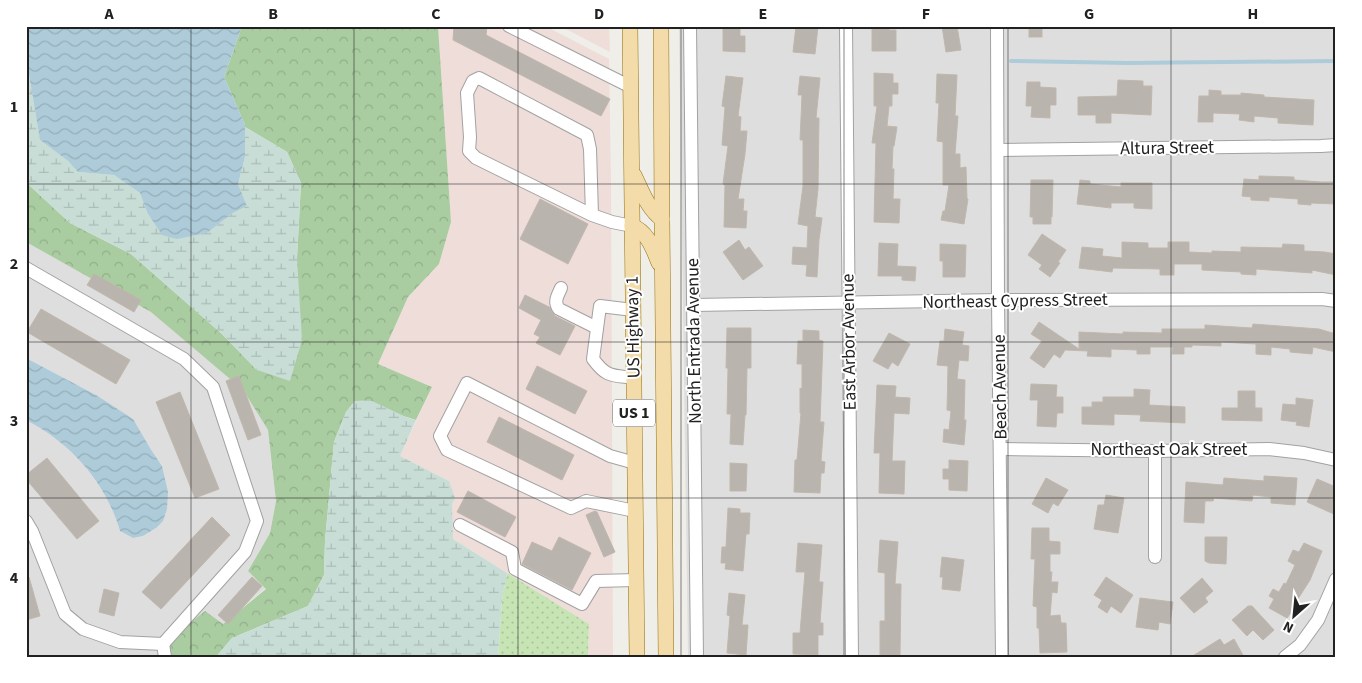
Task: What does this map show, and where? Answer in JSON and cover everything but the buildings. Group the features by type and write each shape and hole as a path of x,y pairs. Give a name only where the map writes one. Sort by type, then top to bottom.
{"main road":[{"name":"US Highway 1","path":"630,26 637,657"},
{"name":"US Highway 1","path":"661,26 666,657"},
{"path":"632,169 648,206 662,219"},
{"path":"632,226 640,229 646,236 662,269"}],"street":[{"path":"509,26 631,87"},
{"name":"North Entrada Avenue","path":"690,26 697,657"},
{"name":"East Arbor Avenue","path":"846,26 852,657"},
{"name":"Beach Avenue","path":"997,26 1002,657"},
{"path":"592,215 590,149 587,135 479,78 473,81 467,93 469,151 476,158 592,215 632,226"},
{"name":"Altura Street","path":"998,150 1336,145"},
{"path":"26,268 184,359 213,387 257,522 245,552 164,651 120,642 83,629 65,614 32,531 26,521"},
{"path":"561,288 556,301 558,309 597,328"},
{"name":"Northeast Cypress Street","path":"694,305 998,300 1322,299 1336,302"},
{"path":"633,310 600,306 593,359 599,368 608,375 634,378"},
{"path":"635,463 610,456 467,383 440,436 447,450 571,508 586,501 635,511"},
{"name":"Northeast Oak Street","path":"1000,449 1155,451 1269,449 1304,453 1336,460"},
{"path":"1155,451 1155,557"},
{"path":"460,525 512,552 515,569 582,604 596,581 636,580"},
{"path":"1284,657 1300,645 1318,620 1336,579"}],"shaded area":[{"path":"438,26 545,26 609,59 613,657 588,657 589,624 453,539 449,481 400,456 432,387 378,364 408,297 439,264 451,222"},
{"path":"560,26 609,26 610,52"},
{"path":"679,26 1336,26 1336,657 688,657"},
{"path":"26,242 151,311 243,390 268,430 276,501 270,533 248,571 266,588 223,624 167,657 26,657 28,644 26,640 26,420 58,439 84,465 103,491 116,516 120,531 133,538 143,536 156,528 162,466 150,448 96,395 26,358"}],"green space":[{"path":"242,26 438,26 451,222 439,264 408,297 378,364 432,387 416,420 355,401 346,412 334,442 325,541 324,575 308,606 232,638 216,657 167,657 169,649 177,636 187,625 205,611 223,624 266,589 248,571 270,533 276,501 268,430 243,390 151,312 26,242 26,177 28,184 70,223 131,254 222,334 257,370 297,258 301,183 287,152 245,127 224,77"},
{"path":"26,57 40,140 68,161 78,172 114,175 140,193 147,212 207,233 233,213 247,206 238,184 245,157 245,127 287,152 301,183 297,258 302,340 290,381 257,370 222,334 131,254 70,223 28,184 26,177"},
{"path":"370,400 416,420 400,456 449,481 455,498 452,504 453,539 507,573 502,600 498,657 216,657 232,638 308,606 324,575 325,541 334,442 346,412 355,401"},
{"path":"507,573 589,624 588,657 498,657 502,600"}],"water":[{"path":"26,26 242,26 224,77 245,125 245,157 238,184 247,206 233,213 207,233 177,239 162,235 147,212 140,193 114,175 78,172 68,161 40,140 26,57"},
{"path":"26,358 96,395 133,419 162,466 168,492 167,509 163,521 156,528 143,536 133,538 120,531 106,497 85,466 57,440 26,420"}],"waterway":[{"path":"1011,61 1128,63 1336,61"}]}
